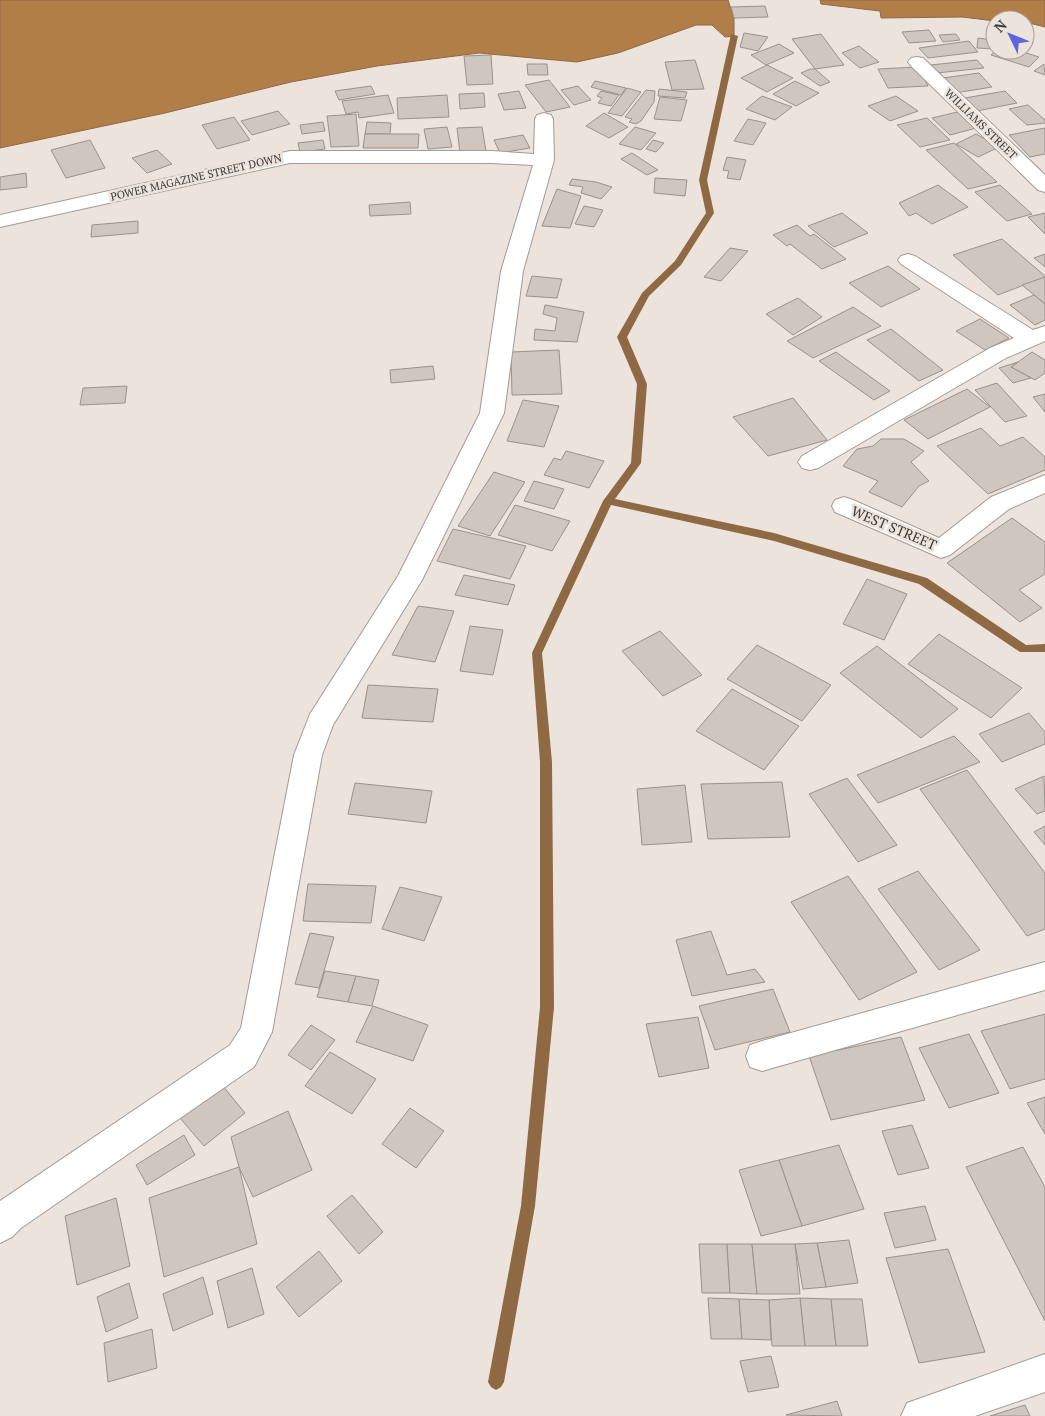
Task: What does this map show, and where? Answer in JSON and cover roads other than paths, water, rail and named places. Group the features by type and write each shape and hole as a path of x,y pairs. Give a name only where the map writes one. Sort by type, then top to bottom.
{"street":[{"name":"WILLIAMS STREET","path":"917,62 1045,186"},
{"path":"0,1225 9,1216 242,1056 256,1032 308,755 320,722 409,580 492,412 512,271 544,160 544,119"},
{"name":"POWER MAGAZINE STREET DOWN","path":"0,221 290,157 492,157 544,160"},
{"path":"908,260 1038,336"},
{"path":"810,462 998,353 1038,336"},
{"name":"WEST STREET","path":"844,506 941,549 1000,503 1045,483"},
{"path":"762,1056 1045,976"},
{"path":"920,1416 1045,1374"}],"waterway":[{"path":"608,501 636,463 642,384 622,337 645,295 678,263 710,213 703,180 734,36"},
{"path":"496,1382 528,1206 547,1007 546,762 537,653 608,501"},
{"path":"608,501 774,537 923,581 1024,649 1045,648"}]}
